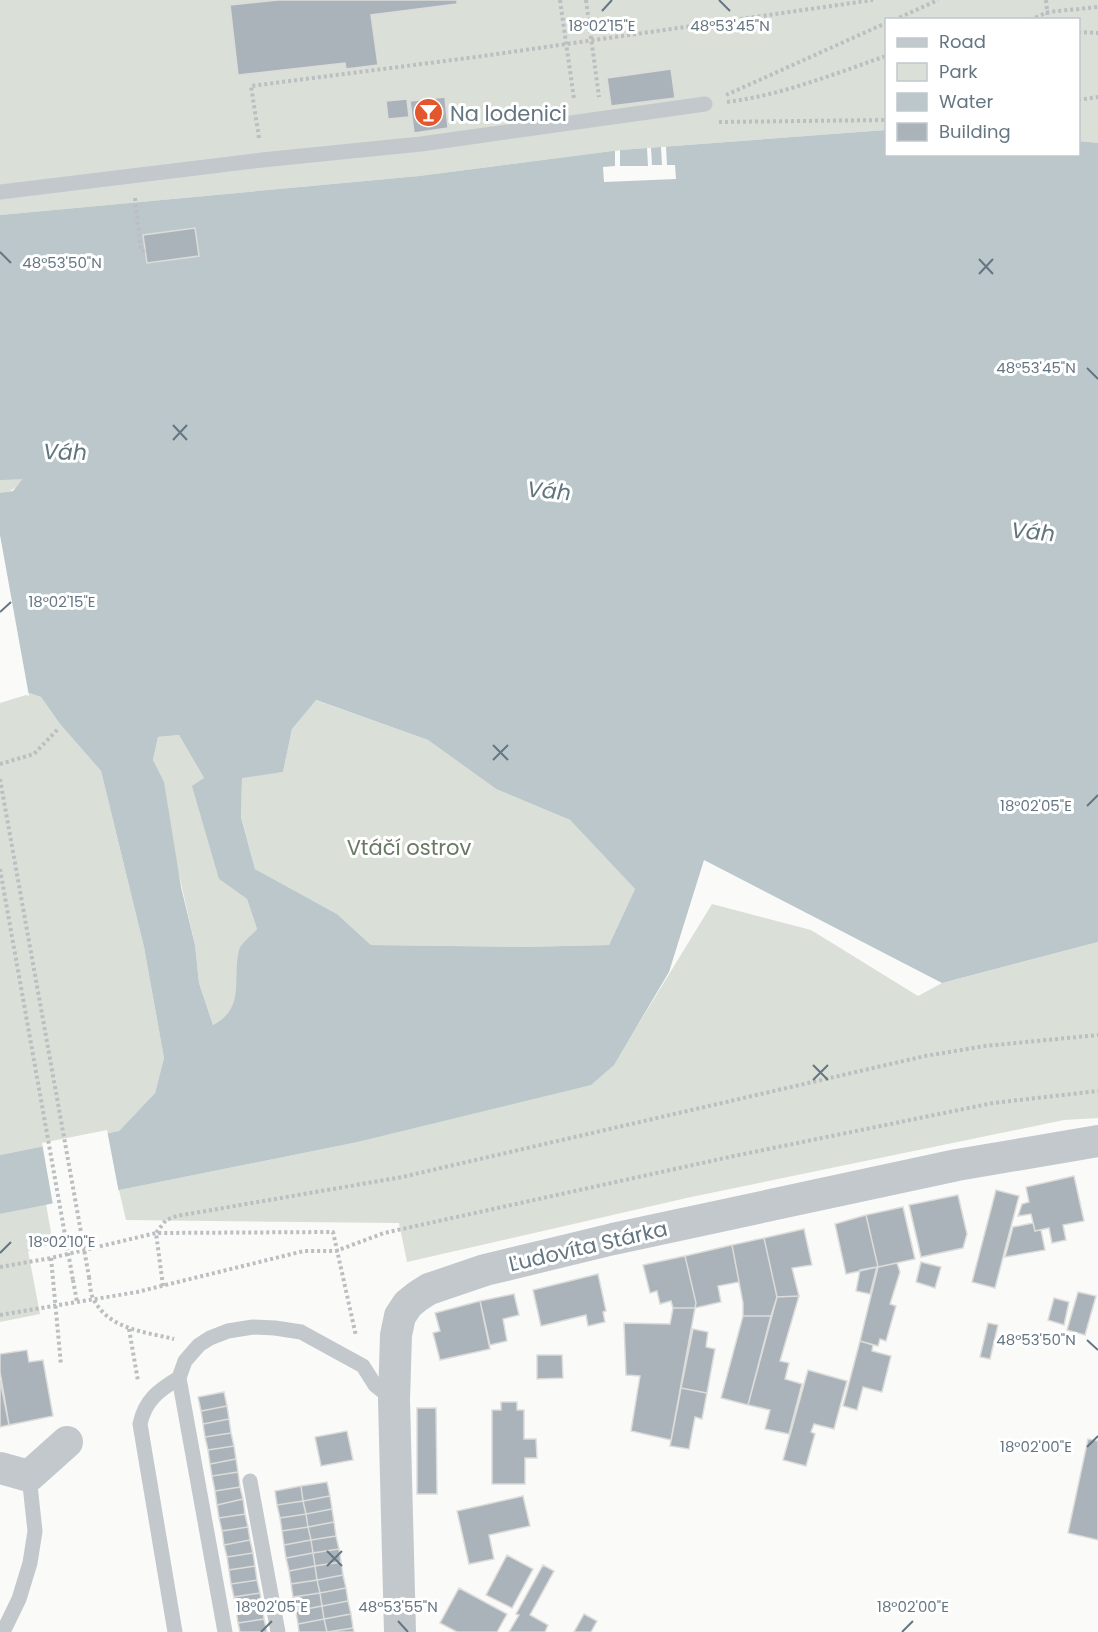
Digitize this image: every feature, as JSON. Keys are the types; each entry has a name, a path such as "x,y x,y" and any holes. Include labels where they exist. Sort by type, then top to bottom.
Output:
{"street":[{"name":"Ľudovíta Stárka","path":"400,1632 394,1400 396,1335 400,1316 408,1304 429,1289 485,1270 613,1239 957,1165 1098,1141"},
{"path":"15,1472 67,1442"}],"lane":[{"path":"0,192 262,160 421,144 705,104"},
{"path":"225,1632 179,1378 185,1361 199,1345 228,1331 253,1327 300,1332 363,1366 375,1385 394,1400"},
{"path":"175,1632 140,1424 143,1411 150,1399 179,1378"},
{"path":"3,1632 19,1599 30,1563 35,1531 15,1472"},
{"path":"250,1481 278,1632"}],"path":[{"path":"560,0 572,80"},
{"path":"586,0 597,79"},
{"path":"256,122 251,86 476,57 873,0"},
{"path":"898,18 938,0"},
{"path":"1046,0 1048,18"},
{"path":"1034,18 1048,12 1098,7"},
{"path":"705,104 885,23"},
{"path":"1080,32 1098,33"},
{"path":"705,104 756,98 787,91 885,56"},
{"path":"1080,100 1098,97"},
{"path":"688,107 715,122 885,120"},
{"path":"136,210 141,251 146,251"},
{"path":"0,764 34,754 58,729"},
{"path":"0,779 93,1299 105,1316 129,1329 199,1345"},
{"path":"0,869 77,1302"},
{"path":"163,1286 156,1233 166,1220 177,1216 402,1177 925,1056 985,1046 1098,1035"},
{"path":"0,1315 163,1286 304,1251 336,1251 384,1233 723,1158 993,1103 1098,1091"},
{"path":"0,1267 51,1258 156,1233 333,1232 363,1366"},
{"path":"51,1258 61,1365"},
{"path":"129,1329 143,1411"}],"green space":[{"path":"0,0 1098,0 1098,143 1080,141 1080,18 885,18 885,130 620,150 419,176 0,215"},
{"path":"0,436 17,436 36,462 16,487 0,493"},
{"path":"26,692 41,697 60,724 101,771 144,947 164,1058 155,1093 119,1131 0,1155 0,700"},
{"name":"Vtáčí ostrov","path":"315,700 428,740 496,789 570,820 635,889 609,945 521,947 371,945 337,914 255,869 241,816 242,777 283,772 292,729"},
{"path":"179,735 204,778 219,879 247,899 257,929 240,948 235,1005 225,1019 213,1025 199,983 195,945 153,760 158,737"},
{"path":"712,904 811,930 918,996 942,983 1098,942 1098,1118 1064,1120 691,1197 407,1262 399,1223 126,1220 119,1190 353,1143 614,1064"},
{"path":"46,1204 53,1244 28,1251 40,1314 0,1322 0,1214"}],"water":[{"path":"885,130 885,156 1080,156 1080,141 1098,143 1098,942 942,983 704,860 669,972 614,1065 591,1085 353,1143 0,1214 0,1155 119,1131 155,1093 164,1058 144,947 101,771 60,724 41,697 26,692 0,700 0,493 13,491 36,462 17,436 0,436 0,215 419,176 620,150","holes":["316,700 428,740 496,789 570,820 635,889 609,945 521,947 371,945 337,914 255,869 241,817 242,778 283,772 292,729","179,735 204,778 192,786 219,879 247,899 257,929 239,950 234,1002 223,1018 213,1025 199,983 195,945 181,887 164,782 153,760 158,737"]}],"pier":[{"path":"661,147 666,147 667,165 675,165 676,179 604,182 603,167 615,166 615,151 620,150 620,166 648,166 647,148 651,148 652,165 662,165"},
{"path":"0,535 29,696 0,703"},
{"path":"107,1130 119,1193 53,1205 42,1143"}],"building":[{"path":"278,0 457,0 457,4 371,15 378,65 346,69 345,63 238,75 230,5"},
{"path":"671,69 675,98 611,106 607,78"},
{"path":"445,97 448,128 414,133 410,101"},
{"path":"407,99 409,117 388,119 386,101"},
{"path":"195,228 199,256 147,263 143,235"},
{"path":"1074,1176 1084,1221 1063,1225 1066,1240 1052,1243 1049,1228 1035,1231 1031,1214 1018,1216 1022,1204 1029,1202 1026,1187"},
{"path":"996,1190 1019,1196 995,1288 972,1282"},
{"path":"958,1195 967,1234 963,1248 921,1257 909,1205"},
{"path":"903,1207 915,1259 878,1267 866,1215"},
{"path":"866,1215 878,1267 846,1274 835,1224"},
{"path":"1033,1223 1035,1231 1041,1230 1045,1250 1005,1257 1013,1227"},
{"path":"804,1229 812,1265 792,1268 799,1296 777,1297 764,1238"},
{"path":"764,1238 777,1297 771,1316 743,1316 743,1303 732,1245"},
{"path":"732,1245 739,1282 718,1286 721,1302 695,1308 696,1303 685,1256"},
{"path":"685,1256 696,1303 695,1308 673,1308 671,1301 660,1304 657,1291 650,1293 643,1265"},
{"path":"921,1262 941,1267 935,1288 916,1282"},
{"path":"897,1263 900,1272 890,1304 896,1306 886,1341 880,1339 878,1346 860,1341 878,1267"},
{"path":"877,1267 870,1294 856,1291 860,1270"},
{"path":"598,1274 606,1311 603,1312 605,1322 588,1326 586,1315 541,1326 533,1290"},
{"path":"1078,1292 1096,1296 1085,1335 1067,1330"},
{"path":"514,1294 519,1315 503,1319 507,1341 490,1345 480,1301"},
{"path":"799,1296 780,1361 789,1363 785,1379 802,1384 789,1434 765,1429 770,1410 748,1405 777,1297"},
{"path":"1054,1298 1069,1302 1064,1325 1048,1320"},
{"path":"480,1301 490,1349 440,1360 433,1333 440,1331 435,1313"},
{"path":"673,1308 695,1308 671,1440 631,1431 640,1376 626,1375 624,1323 670,1324"},
{"path":"743,1316 771,1316 748,1405 721,1398"},
{"path":"988,1323 998,1325 990,1359 980,1357"},
{"path":"693,1329 708,1332 706,1347 715,1349 707,1393 681,1388"},
{"path":"860,1341 873,1345 872,1351 891,1356 882,1392 863,1387 857,1410 843,1406"},
{"path":"27,1350 29,1362 43,1360 53,1416 9,1425 0,1372 0,1354"},
{"path":"537,1355 562,1355 563,1378 537,1379"},
{"path":"808,1370 847,1381 834,1429 814,1424 811,1432 815,1434 806,1466 783,1460"},
{"path":"0,1380 9,1425 0,1427"},
{"path":"681,1388 707,1393 702,1419 695,1417 689,1449 670,1446"},
{"path":"224,1392 227,1406 201,1411 198,1397"},
{"path":"501,1402 517,1402 517,1410 524,1410 524,1439 536,1439 537,1458 525,1458 525,1484 492,1484 492,1410 501,1410"},
{"path":"227,1406 229,1419 203,1424 201,1411"},
{"path":"417,1408 436,1408 437,1494 417,1494"},
{"path":"229,1419 231,1433 205,1437 203,1424"},
{"path":"347,1431 353,1460 321,1466 315,1437"},
{"path":"231,1433 234,1446 208,1450 205,1437"},
{"path":"1088,1439 1098,1441 1098,1540 1068,1533"},
{"path":"234,1446 236,1459 210,1464 208,1450"},
{"path":"236,1459 238,1472 212,1476 210,1464"},
{"path":"238,1472 240,1487 215,1491 212,1476"},
{"path":"327,1482 330,1496 303,1501 301,1486"},
{"path":"301,1486 303,1501 277,1505 275,1491"},
{"path":"240,1487 243,1499 217,1505 215,1491"},
{"path":"330,1496 332,1509 306,1514 303,1501"},
{"path":"523,1496 530,1526 489,1535 494,1559 469,1564 457,1511"},
{"path":"243,1499 245,1514 219,1518 217,1505"},
{"path":"303,1501 306,1514 280,1518 277,1505"},
{"path":"332,1509 334,1522 308,1527 306,1514"},
{"path":"245,1514 248,1527 222,1531 219,1518"},
{"path":"306,1514 308,1527 282,1531 280,1518"},
{"path":"334,1522 336,1536 311,1540 308,1527"},
{"path":"248,1527 250,1540 224,1545 222,1531"},
{"path":"308,1527 311,1540 284,1545 282,1531"},
{"path":"336,1536 339,1549 313,1553 311,1540"},
{"path":"250,1540 253,1553 227,1557 224,1545"},
{"path":"311,1540 313,1553 286,1558 284,1545"},
{"path":"339,1549 341,1562 315,1566 313,1553"},
{"path":"253,1553 255,1566 229,1570 227,1557"},
{"path":"313,1553 315,1566 289,1571 286,1558"},
{"path":"507,1555 533,1569 512,1608 486,1595"},
{"path":"341,1562 343,1575 317,1580 315,1566"},
{"path":"543,1565 554,1571 530,1615 548,1625 545,1632 509,1632 519,1615 516,1614"},
{"path":"255,1566 257,1580 231,1584 229,1570"},
{"path":"315,1566 317,1580 291,1584 289,1571"},
{"path":"343,1575 346,1588 320,1593 317,1580"},
{"path":"257,1580 260,1593 234,1597 231,1584"},
{"path":"317,1580 320,1593 293,1597 291,1584"},
{"path":"346,1588 348,1601 322,1606 320,1593"},
{"path":"459,1588 507,1614 497,1632 457,1632 440,1623"},
{"path":"260,1593 262,1605 236,1610 234,1597"},
{"path":"320,1593 322,1606 296,1611 293,1597"},
{"path":"348,1601 351,1614 324,1619 322,1606"},
{"path":"262,1605 264,1619 238,1623 236,1610"},
{"path":"322,1606 324,1619 298,1624 296,1611"},
{"path":"351,1614 353,1628 327,1632 324,1619"},
{"path":"584,1614 597,1621 591,1632 574,1632"},
{"path":"264,1619 267,1632 240,1632 238,1623"},
{"path":"324,1619 327,1632 299,1632 298,1624"},
{"path":"353,1628 354,1632 327,1632"}],"waterway":[{"name":"Váh","path":"0,453 69,450 102,453"}],"place":[{"name":"Na lodenici","path":"429,113"}]}
